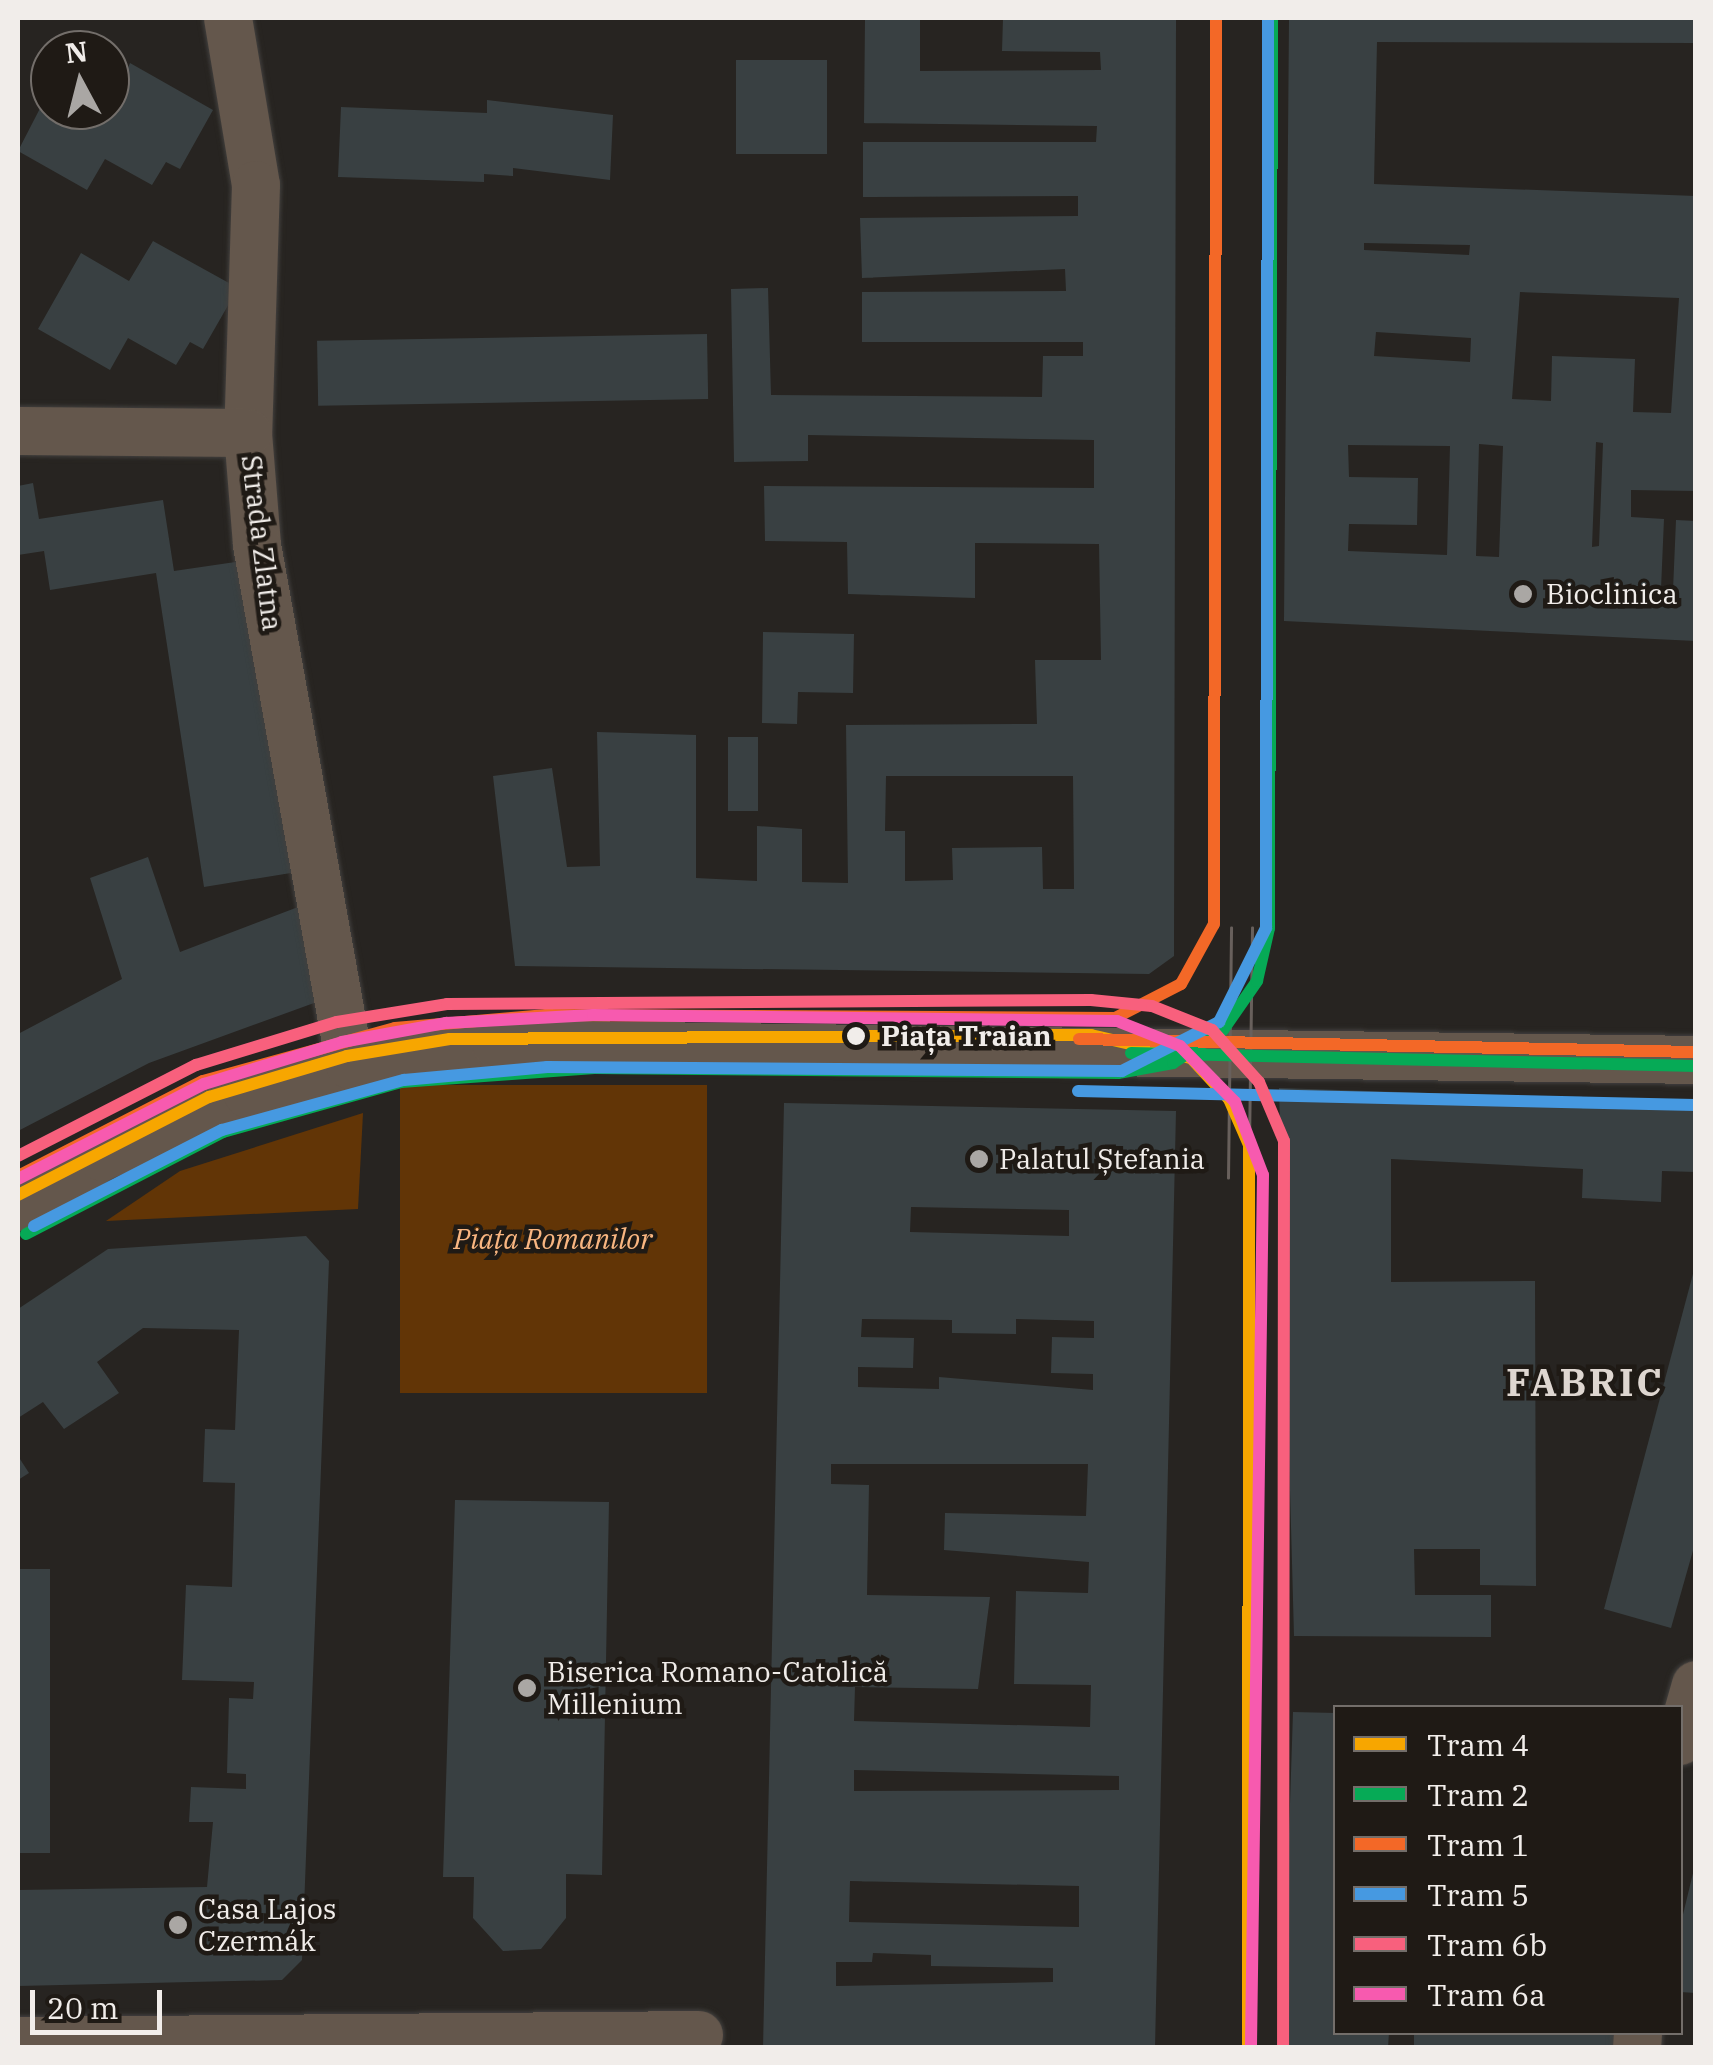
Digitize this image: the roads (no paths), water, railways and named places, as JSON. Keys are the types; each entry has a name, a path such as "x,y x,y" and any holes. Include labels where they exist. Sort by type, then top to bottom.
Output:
{"street":[{"name":"Strada Zlatna","path":"228,18 256,184 248,433 257,544 350,1065"},
{"path":"18,432 248,433"},
{"path":"18,1207 189,1117 350,1065 546,1042 1240,1048 1696,1060"},
{"path":"1683,1731 1696,1685"},
{"path":"18,2042 347,2043 699,2036"}],"tram line":[{"name":"1","path":"18,1176 203,1081 395,1028 546,1015 1115,1018 1181,984 1214,924 1216,18"},
{"name":"5","path":"34,1226 222,1130 404,1080 547,1067 1122,1071 1219,1022 1266,928 1268,18"},
{"name":"2","path":"26,1234 223,1132 401,1082 594,1068 1118,1073 1173,1063 1223,1030 1257,981 1269,928 1272,18"},
{"path":"1228,1178 1231,928"},
{"path":"1249,1145 1252,928"},
{"name":"6b","path":"18,1156 196,1065 337,1022 447,1004 1091,1000 1152,1006 1212,1030 1259,1082 1284,1141 1283,2048"},
{"name":"6a","path":"18,1179 204,1084 342,1042 446,1023 593,1015 1117,1021 1180,1046 1235,1102 1263,1175 1251,2048"},
{"name":"4","path":"18,1195 209,1097 347,1056 450,1039 1091,1035 1191,1058 1229,1099 1249,1145 1248,2048"},
{"name":"1","path":"1079,1039 1696,1052"},
{"name":"2","path":"1131,1053 1696,1066"},
{"name":"5","path":"1078,1091 1695,1105"}],"place":[{"name":"Bioclinica","path":"1523,594"},
{"name":"Piața Traian","path":"856,1036"},
{"name":"Palatul Ștefania","path":"979,1159"},
{"name":"Biserica Romano-Catolică Millenium","path":"527,1688"},
{"name":"Casa Lajos Czermák","path":"178,1925"}],"district":[{"name":"FABRIC","path":"1585,1382"}],"park label":[{"name":"Piața Romanilor","path":"553,1239"}]}
